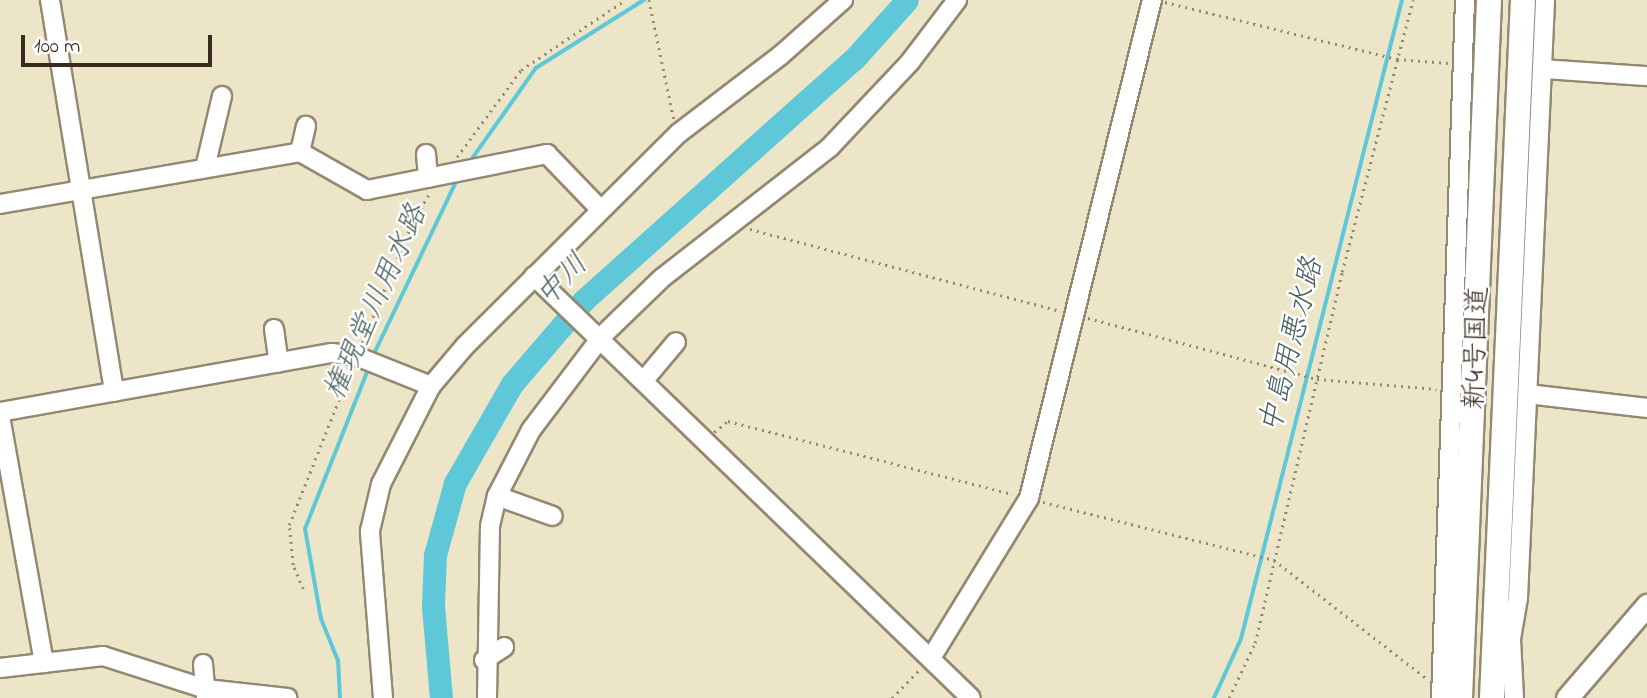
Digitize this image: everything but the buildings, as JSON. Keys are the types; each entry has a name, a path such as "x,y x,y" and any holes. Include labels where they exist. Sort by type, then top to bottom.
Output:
{"highway":[{"name":"新4号国道","path":"1447,695 1489,0"},
{"name":"新4号国道","path":"1492,698 1503,639 1523,0"}],"main road":[{"path":"1567,698 1647,606"}],"street":[{"path":"50,0 114,392"},
{"path":"383,698 370,531 381,485 431,386 538,279 600,209 678,133 781,55 843,0"},
{"path":"487,698 485,660 490,526 498,496 531,430 598,333 662,278 830,146 910,62 957,0"},
{"path":"931,658 1029,498 1153,0"},
{"path":"1447,695 1461,64 1465,0"},
{"path":"1514,698 1503,639 1518,598 1545,0"},
{"path":"1543,69 1647,76"},
{"path":"205,168 222,96"},
{"path":"300,152 306,126"},
{"path":"0,204 300,152 367,190 547,155 600,209"},
{"path":"426,154 435,177"},
{"path":"538,279 598,333 971,698"},
{"path":"274,329 279,363"},
{"path":"645,379 676,342"},
{"path":"44,663 0,414 332,353 407,367 431,386"},
{"path":"1528,394 1647,408"},
{"path":"498,496 553,516"},
{"path":"485,660 504,647"},
{"path":"0,668 103,656 206,693 288,698"},
{"path":"204,664 206,693"}],"path":[{"path":"303,589 288,543 289,525 356,356 413,221 435,177 521,70 625,0"},
{"path":"649,0 678,133"},
{"path":"1153,0 1397,59 1461,64"},
{"path":"1229,698 1255,643 1413,0"},
{"path":"706,438 728,421 1274,560 1447,695"},
{"path":"892,698 931,658"}],"waterway":[{"name":"権現堂川用水路","path":"469,163 536,68 644,0"},
{"name":"中川","path":"441,698 433,606 435,555 455,483 512,384 584,300 854,59 907,0"},
{"name":"中島用悪水路","path":"1214,698 1241,639 1402,0"},
{"name":"権現堂川用水路","path":"373,356 458,178"},
{"name":"権現堂川用水路","path":"340,698 338,661 321,619 305,529 369,367"}]}
